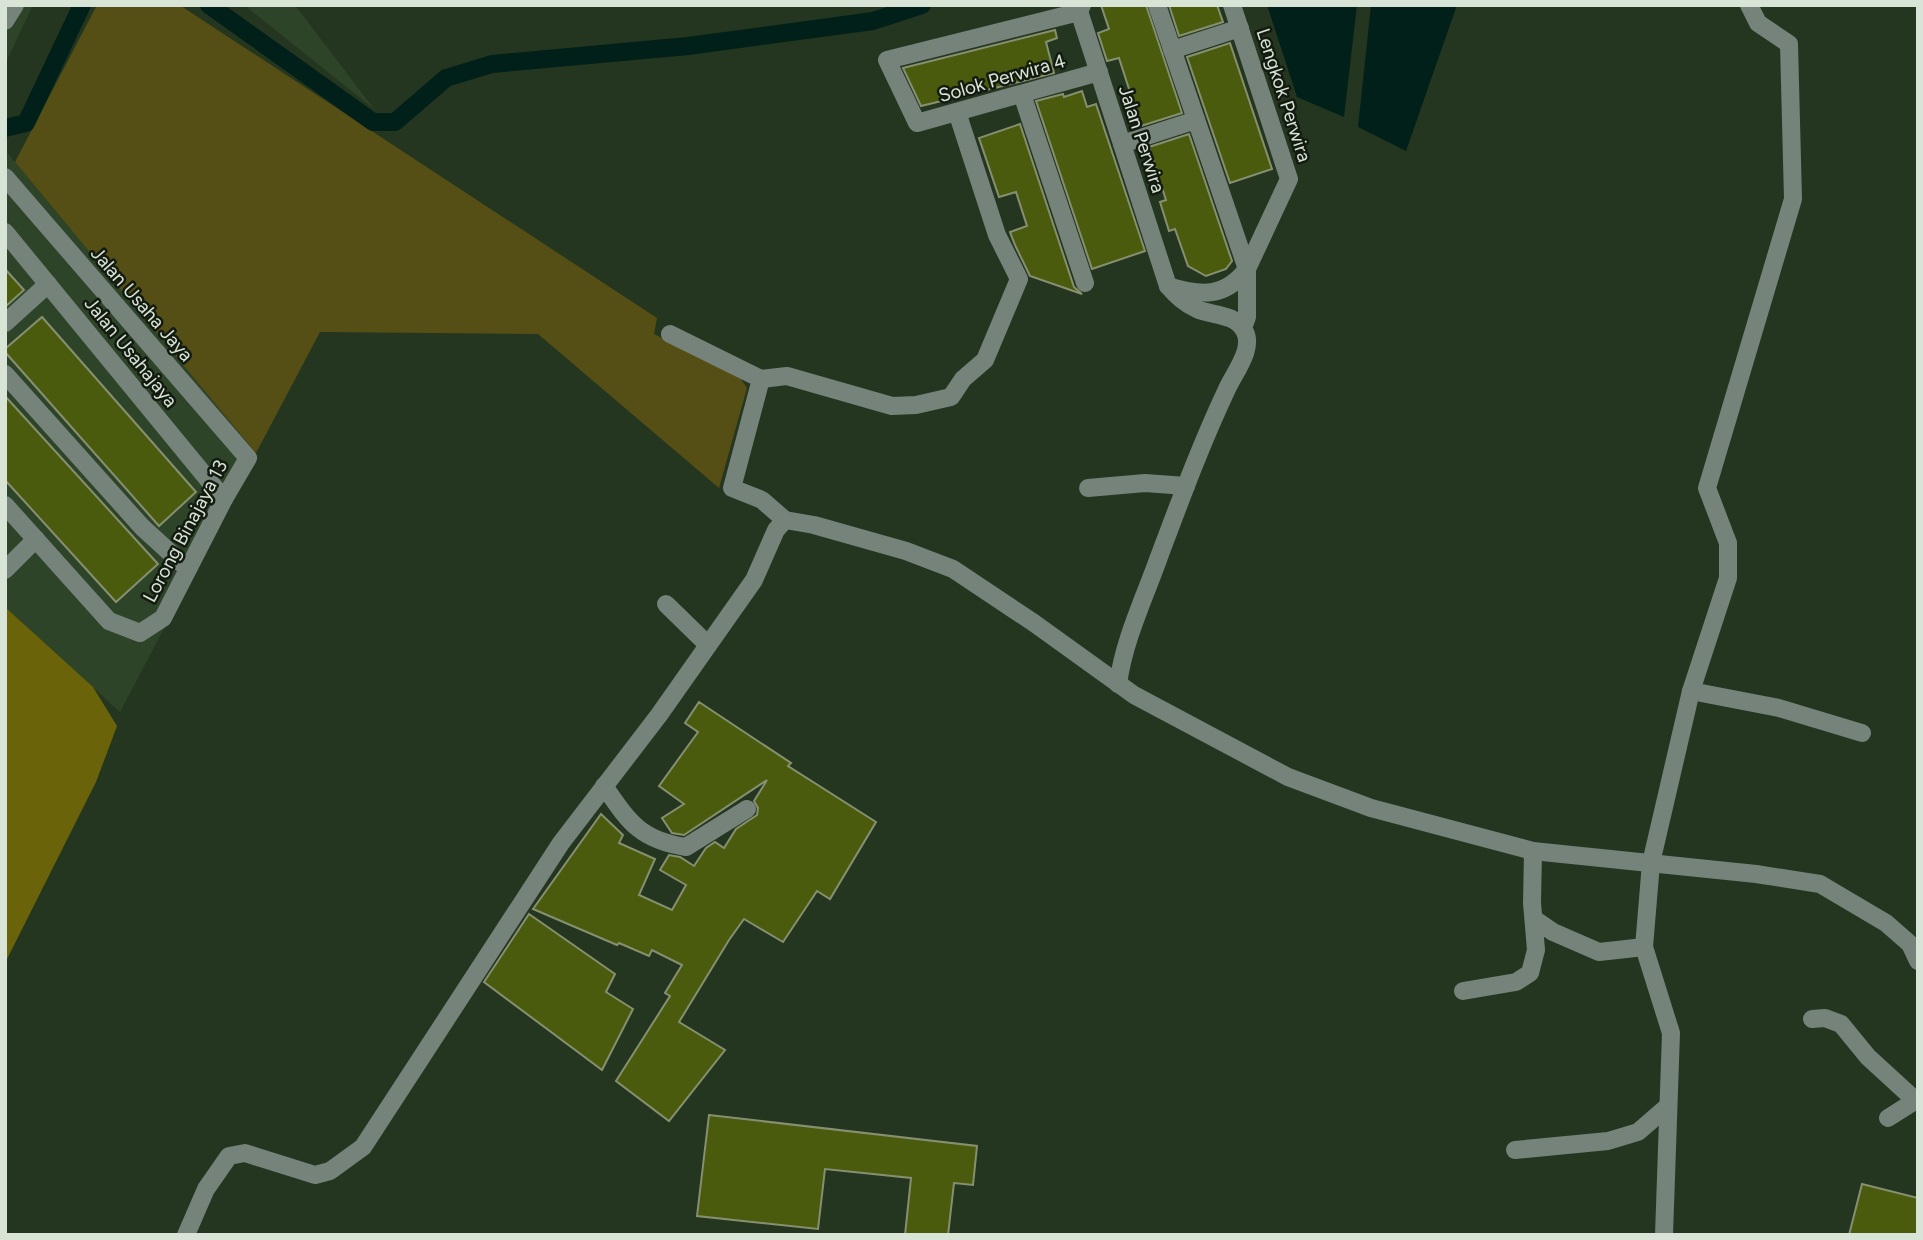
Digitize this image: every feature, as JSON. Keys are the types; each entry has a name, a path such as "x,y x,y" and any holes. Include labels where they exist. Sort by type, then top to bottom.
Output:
{"street":[{"path":"5,22 15,5"},
{"path":"1118,684 1127,645 1186,486 1226,389 1247,348 1244,328 1247,317 1247,269 1157,5"},
{"name":"Lengkok Perwira","path":"1168,286 1189,292 1208,293 1227,289 1238,281 1247,269 1289,179 1232,5"},
{"path":"1664,1235 1671,1033 1644,947 1651,863 1691,691 1728,579 1728,543 1707,488 1793,199 1789,44 1758,23 1749,5"},
{"name":"Jalan Perwira","path":"1079,7 1168,286"},
{"name":"Solok Perwira 4","path":"1079,7 887,60 917,123 1099,72"},
{"path":"1172,50 1240,28"},
{"path":"1022,94 1085,283"},
{"path":"670,334 761,379 788,376 892,406 916,405 951,397 963,379 985,360 1020,279 997,235 957,112"},
{"path":"1122,144 1196,120"},
{"name":"Jalan Usaha Jaya","path":"5,177 248,458"},
{"name":"Jalan Usahajaya","path":"5,232 224,499"},
{"path":"5,323 48,284"},
{"path":"1168,286 1182,301 1199,310 1226,317 1244,328"},
{"path":"5,374 142,527 188,569"},
{"path":"761,379 732,488 762,500 785,520 814,525 906,551 953,569 1155,707 1288,777 1371,808 1533,851 1756,874 1819,884 1886,923 1910,944 1918,961"},
{"name":"Lorong Binajaya 13","path":"5,505 109,621 140,633 163,618 248,458"},
{"path":"1088,488 1145,483 1186,486"},
{"path":"187,1235 206,1189 229,1156 245,1153 315,1175 330,1171 363,1147 561,843 754,580 776,530 785,520"},
{"path":"5,570 36,539"},
{"path":"666,604 708,645"},
{"path":"1691,691 1779,708 1862,733"},
{"path":"604,786 632,825 663,844 686,847 747,808"},
{"path":"1462,991 1516,982 1530,973 1536,950 1533,851"},
{"path":"1534,919 1553,932 1599,952 1644,947"},
{"path":"1812,1019 1825,1018 1841,1024 1868,1057 1917,1099 1888,1118"},
{"path":"1515,1150 1608,1141 1638,1132 1668,1106"}],"shaded area":[{"path":"5,5 33,5 5,64"},
{"path":"97,5 181,6 657,318 654,334 740,378 747,388 719,488 538,334 320,332 256,453 15,162"},
{"path":"244,5 295,5 374,109"},
{"path":"5,150 256,453 120,712 5,607"},
{"path":"5,607 93,687 117,726 96,782 5,963"}],"water":[{"path":"1267,5 1357,5 1344,117 1297,97"},
{"path":"1371,5 1457,5 1406,151 1358,127"}],"building":[{"path":"1101,5 1146,5 1182,113 1141,126 1119,58 1107,61 1098,33 1109,29"},
{"path":"1169,5 1217,5 1223,22 1179,36"},
{"path":"1055,30 1057,38 1046,42 1054,73 1027,80 921,106 903,68"},
{"path":"1230,43 1272,169 1230,183 1187,57"},
{"path":"1082,91 1087,107 1096,104 1145,251 1092,269 1036,101"},
{"path":"1020,124 1074,287 1082,294 1030,276 1010,232 1027,226 1016,192 999,197 979,138"},
{"path":"1189,134 1232,261 1226,269 1206,276 1188,266 1175,229 1169,231 1160,202 1166,200 1149,147"},
{"path":"5,269 24,290 5,307"},
{"path":"42,317 196,492 159,526 5,352 5,349"},
{"path":"5,396 158,564 116,602 5,480"},
{"path":"699,702 791,763 788,766 876,822 830,899 817,891 783,942 744,919 729,940 679,1022 725,1050 669,1121 616,1081 670,996 665,993 682,965 652,950 649,956 619,943 617,945 533,909 601,814 623,835 619,843 655,859 639,895 672,910 686,885 660,870 669,855 680,857 694,866 706,848 715,842 724,848 736,829 757,815 758,808 754,801 767,780 684,835 672,833 662,818 684,804 659,786 698,732 685,723"},
{"path":"529,914 615,974 606,992 633,1009 602,1070 484,982"},
{"path":"709,1115 977,1146 973,1185 954,1183 948,1235 905,1235 911,1178 825,1169 818,1229 697,1216"},
{"path":"1862,1184 1918,1198 1918,1235 1849,1235"}],"waterway":[{"path":"5,128 26,123 82,5"},
{"path":"209,5 373,122 395,122 446,78 492,64 688,46 873,21 922,5"}]}
